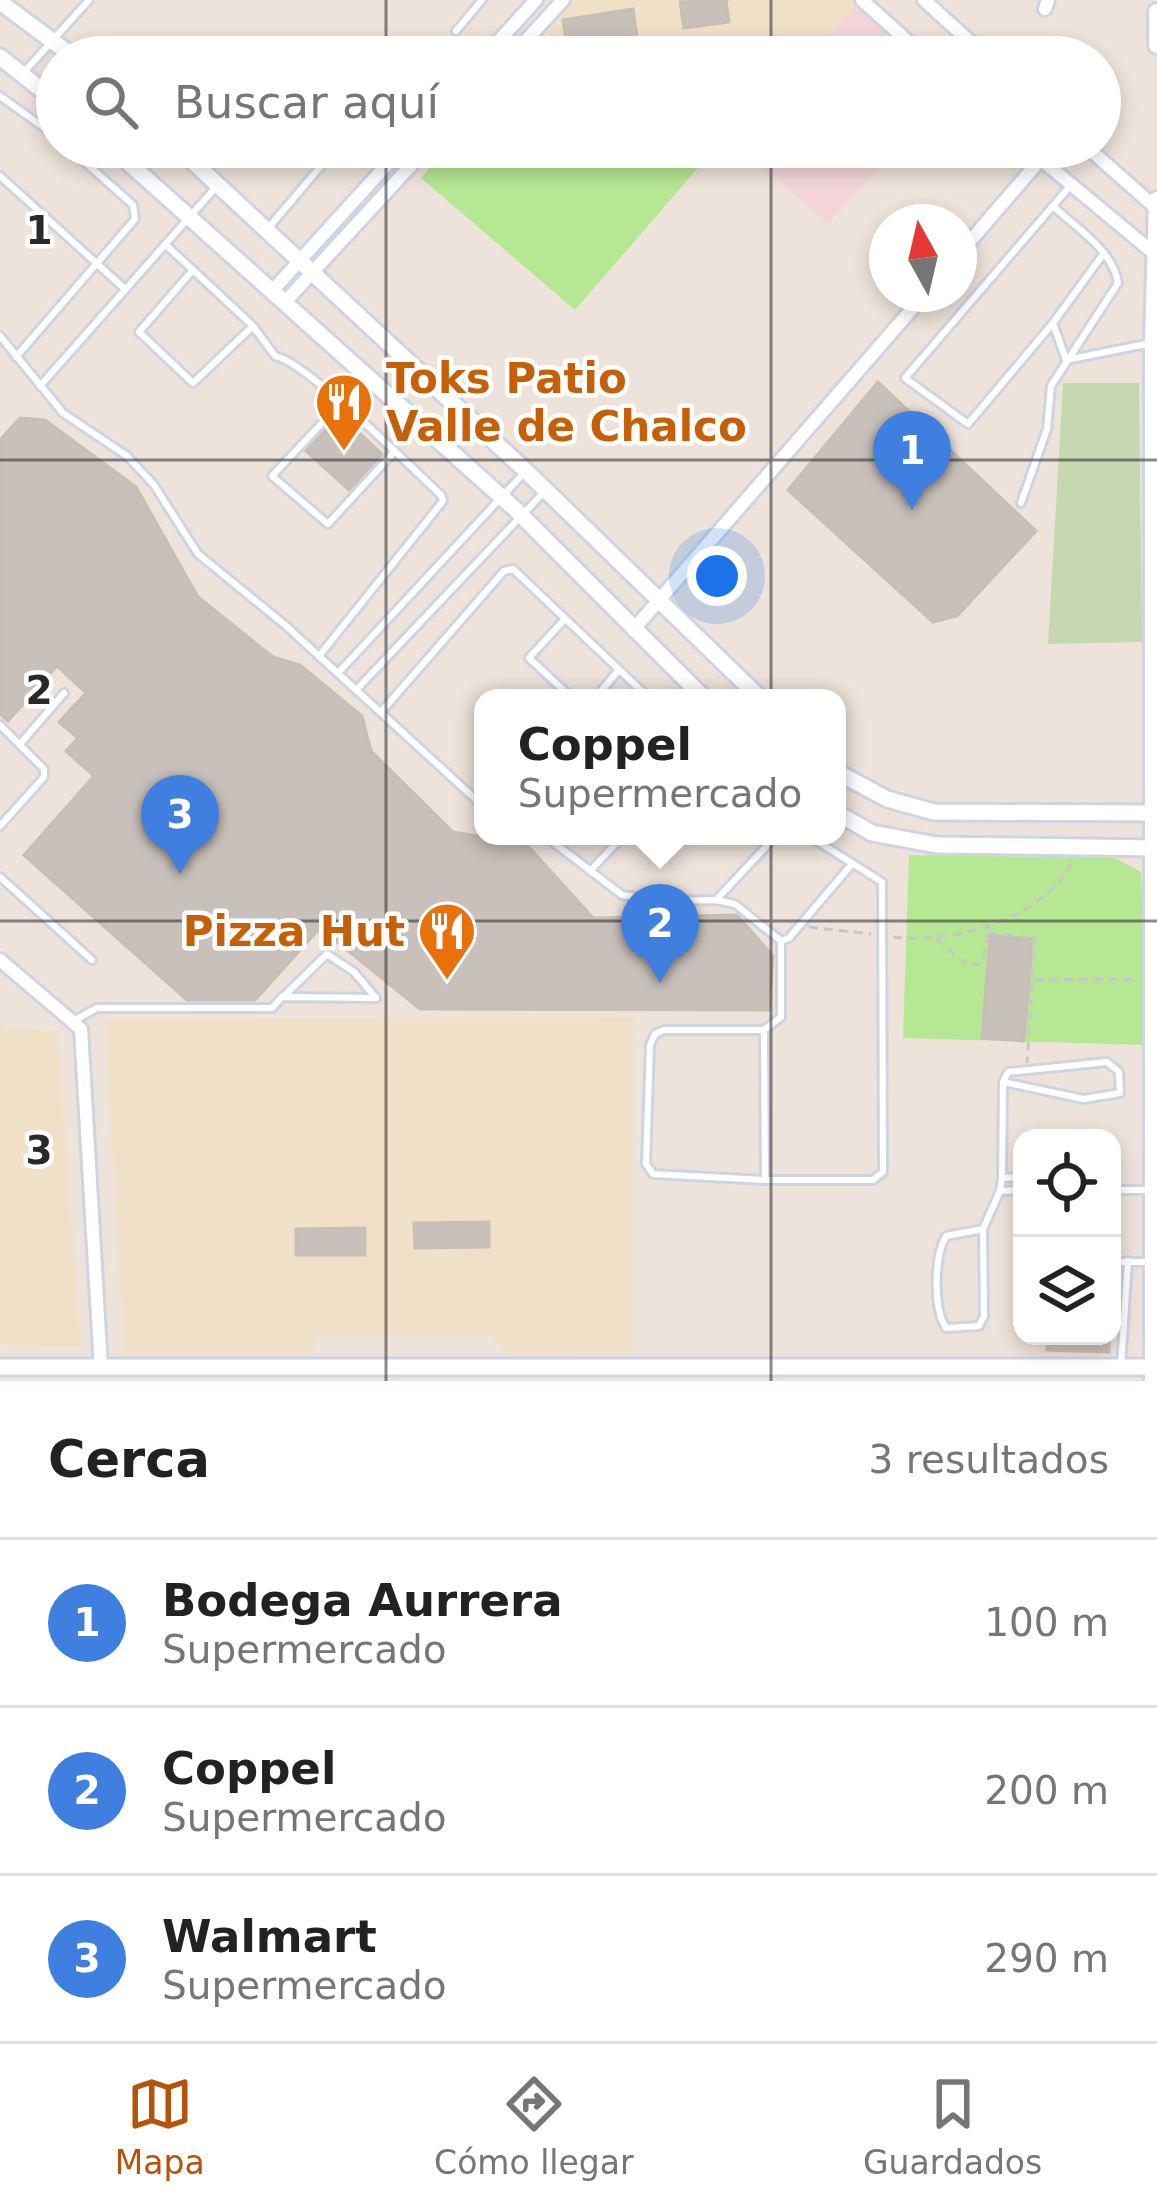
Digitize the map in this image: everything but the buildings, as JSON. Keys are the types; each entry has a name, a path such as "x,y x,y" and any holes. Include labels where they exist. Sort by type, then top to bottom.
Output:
{"main road":[{"path":"1157,12 1157,46"},
{"path":"1154,1372 1153,342 1157,200"}],"street":[{"path":"504,36 536,0"},
{"path":"530,36 563,0"},
{"path":"924,0 964,36"},
{"path":"866,1 904,36"},
{"path":"0,2 49,36"},
{"path":"0,57 36,85"},
{"path":"135,168 520,513 695,689"},
{"path":"200,168 526,471 751,689"},
{"path":"306,266 386,168"},
{"path":"278,296 406,168"},
{"path":"977,233 1033,168"},
{"path":"1050,168 1157,255"},
{"path":"1111,168 1157,210"},
{"path":"633,630 910,312"},
{"path":"846,777 887,799 934,812 1156,813"},
{"path":"846,818 872,833 936,845 1156,848"},
{"path":"0,960 81,1029 101,1368"},
{"path":"0,1367 101,1368 138,1374 981,1374 1121,1367 1154,1372"}],"lane":[{"path":"54,36 89,0"},
{"path":"456,31 482,0"},
{"path":"22,74 36,57"},
{"path":"0,96 36,122"},
{"path":"16,357 135,219 133,205 92,168"},
{"path":"267,229 319,168"},
{"path":"0,176 125,289"},
{"path":"40,386 218,184"},
{"path":"1071,185 905,378 968,424 1104,253"},
{"path":"1022,502 1047,429 1051,386 1118,283 1116,268 1104,253 1053,206"},
{"path":"166,244 253,326 275,356 298,367 443,501 319,656"},
{"path":"192,271 139,332 164,360 193,382 253,326"},
{"path":"1052,323 1066,360"},
{"path":"0,336 63,413 128,458 154,485 198,554 382,711 474,798"},
{"path":"1066,360 1153,342"},
{"path":"340,404 272,476 297,501 328,524 394,452"},
{"path":"338,673 526,471"},
{"path":"356,689 545,490"},
{"path":"382,711 504,572 513,569 640,689"},
{"path":"562,689 529,658 564,620"},
{"path":"603,689 620,670"},
{"path":"21,742 64,693"},
{"path":"0,725 44,769 44,777 0,826"},
{"path":"557,845 622,895 735,904 781,940"},
{"path":"590,871 615,845"},
{"path":"716,900 768,845"},
{"path":"781,940 782,1017 764,1030 664,1030 655,1034 650,1045 646,1164 653,1174 873,1180 883,1172 882,882 822,845"},
{"path":"781,940 851,865"},
{"path":"0,877 92,961"},
{"path":"71,1022 97,1008 272,1008 282,998 327,953 354,972 376,998 282,998"},
{"path":"764,1030 764,1180"},
{"path":"982,1229 946,1236 940,1246 939,1316 946,1328 979,1326 984,1316 982,1229 1000,1191 1003,1082 1008,1072 1107,1062 1120,1072 1120,1093 1084,1099 1003,1082"},
{"path":"1002,1178 1013,1177"},
{"path":"1121,1188 1156,1190"},
{"path":"1000,1191 1013,1190"},
{"path":"1121,1262 1155,1262"},
{"path":"1121,1367 1128,1262"}],"path":[{"path":"798,926 934,938 988,925 1022,910 1055,886 1080,849"},
{"path":"934,938 963,962 977,965 983,960 988,925"},
{"path":"989,933 1035,938 1026,1070"},
{"path":"1033,980 1155,979"}],"shaded area":[{"path":"576,0 851,0 857,5 828,36 545,36"},
{"path":"857,5 890,36 828,36"},
{"path":"765,168 878,168 828,224"},
{"path":"633,1017 632,1352 509,1353 490,1336 315,1336 312,1353 124,1353 105,1020"},
{"path":"0,1023 57,1031 81,1347 0,1346"}],"green space":[{"path":"430,168 698,168 575,310 421,178"},
{"path":"1063,383 1139,383 1142,642 1048,644"},
{"path":"909,855 1115,858 1141,872 1147,1045 903,1038"}],"place":[{"name":"Toks Patio Valle de Chalco","path":"344,453"},
{"name":"Bodega Aurrera","path":"912,510"},
{"name":"Walmart","path":"180,874"},
{"name":"Pizza Hut","path":"447,982"},
{"name":"Coppel","path":"660,983"}]}
